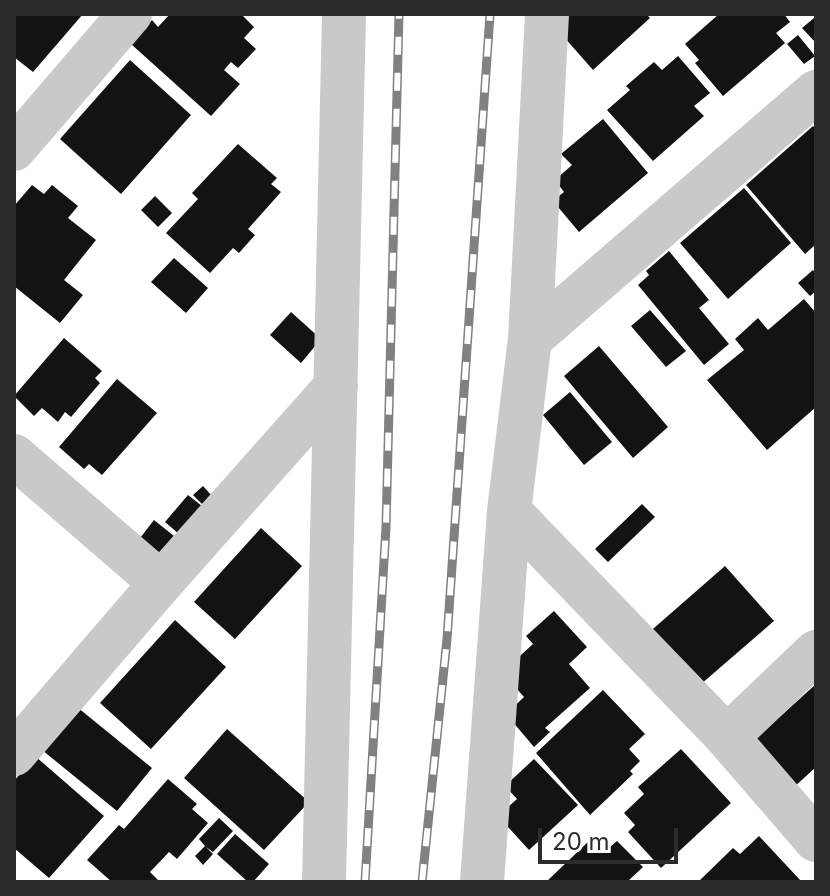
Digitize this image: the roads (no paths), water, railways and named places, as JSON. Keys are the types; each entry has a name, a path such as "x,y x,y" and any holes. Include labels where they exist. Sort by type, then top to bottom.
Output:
{"street":[{"path":"14,149 28,104 130,14"},
{"path":"324,882 344,14"},
{"path":"482,882 509,511 530,339 547,14"},
{"path":"530,339 816,92"},
{"path":"14,754 336,386"},
{"path":"14,456 161,583"},
{"path":"509,511 727,737 816,840"},
{"path":"727,737 816,652"}],"railway":[{"path":"365,882 386,527 399,14"},
{"path":"422,882 447,639 490,14"}]}
